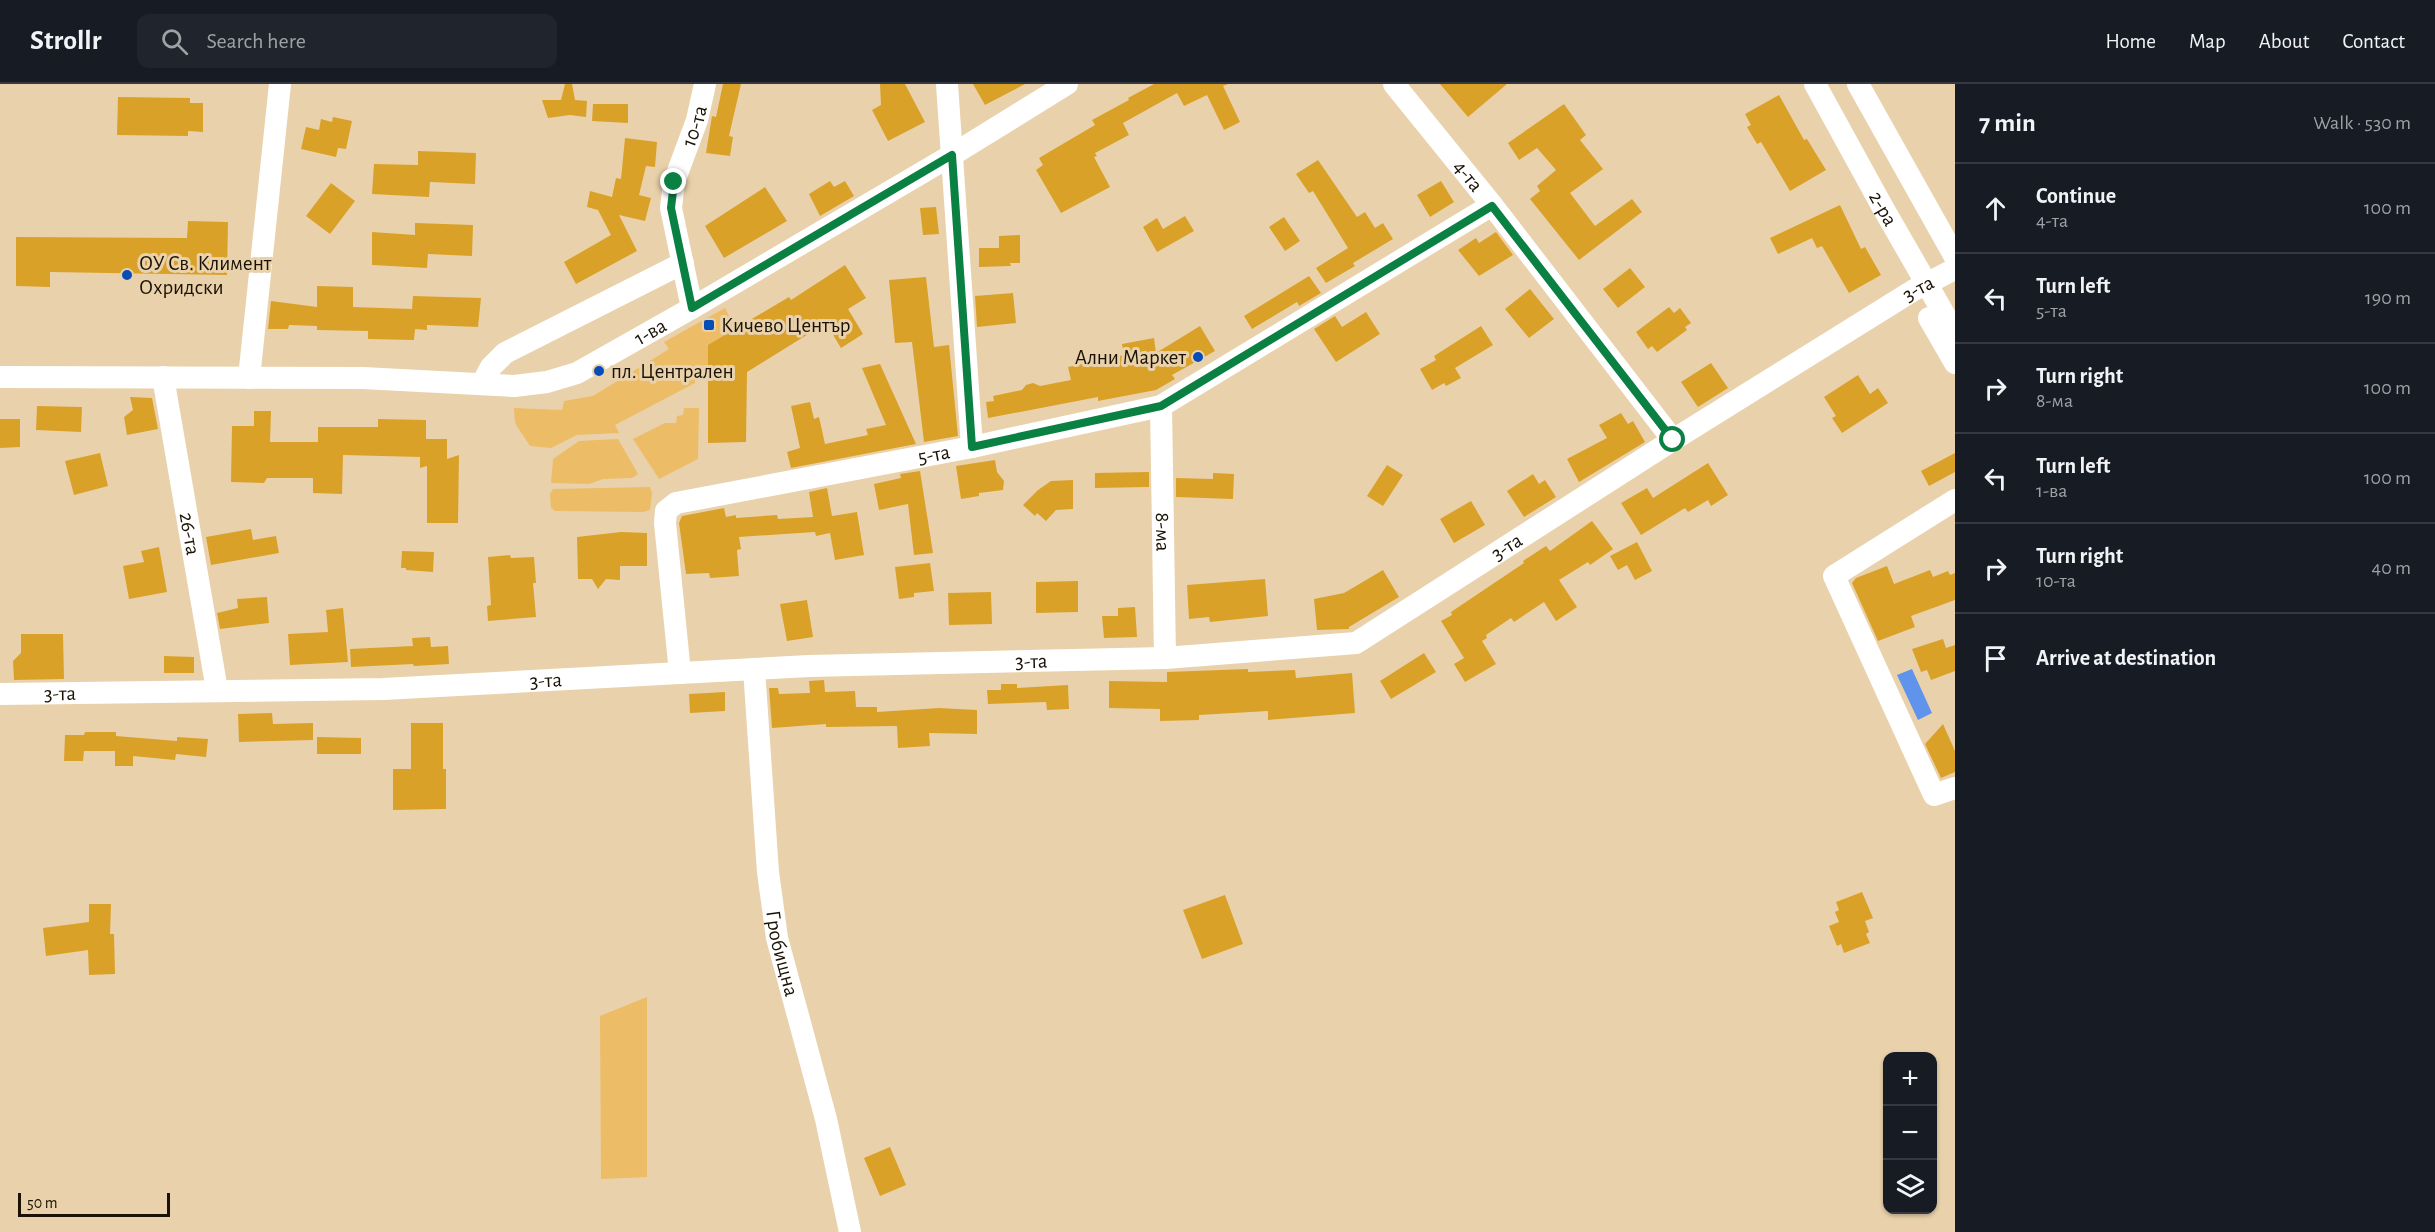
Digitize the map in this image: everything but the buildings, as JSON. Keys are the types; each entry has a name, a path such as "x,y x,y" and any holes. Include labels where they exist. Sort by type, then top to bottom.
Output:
{"street":[{"path":"249,378 280,84"},
{"name":"10-та","path":"692,308 671,208 674,182 697,120 705,84"},
{"path":"947,84 972,447"},
{"name":"1-ва","path":"0,376 363,378 514,386 547,382 576,373 692,308 952,155 1067,84"},
{"name":"4-та","path":"1394,84 1492,206 1673,440"},
{"name":"2-ра","path":"1815,84 1882,206 1921,287 1955,333"},
{"path":"1858,84 1955,257"},
{"name":"5-та","path":"680,673 665,523 666,511 676,503 972,447 1161,406 1492,206"},
{"path":"482,384 491,367 505,353 683,263"},
{"name":"3-та","path":"0,694 383,689 754,669 1165,658 1356,643 1673,440 1921,287 1955,269"},
{"path":"1921,287 1955,363"},
{"name":"26-та","path":"163,377 217,690"},
{"name":"8-ма","path":"1161,406 1165,658"},
{"path":"1955,500 1834,576 1934,795 1955,788"},
{"name":"Гробищна","path":"754,669 768,872 777,938 826,1119 850,1232"}],"shaded area":[{"path":"725,308 737,330 709,366 695,365 695,383 615,425 619,433 577,435 551,448 530,446 515,423 514,408 562,410 564,401 593,396 669,349 664,342"},
{"path":"684,408 699,408 698,459 659,479 633,439 665,423 676,423 677,416 683,415"},
{"path":"618,439 638,474 632,478 603,479 589,484 551,483 553,459 579,441"},
{"path":"650,487 652,493 650,510 643,512 555,511 551,508 550,494 553,489"},
{"path":"647,997 647,1177 601,1179 600,1016"}],"water":[{"path":"1912,669 1932,713 1918,720 1897,675"}],"place":[{"name":"ОУ Св. Климент Охридски","path":"127,275"},
{"name":"Кичево Център","path":"709,325"},
{"name":"Ални Маркет","path":"1198,357"},
{"name":"пл. Централен","path":"599,371"}],"route":[{"path":"674,182 671,208 692,308 952,155 972,447 1161,406 1492,206 1673,440"}]}
